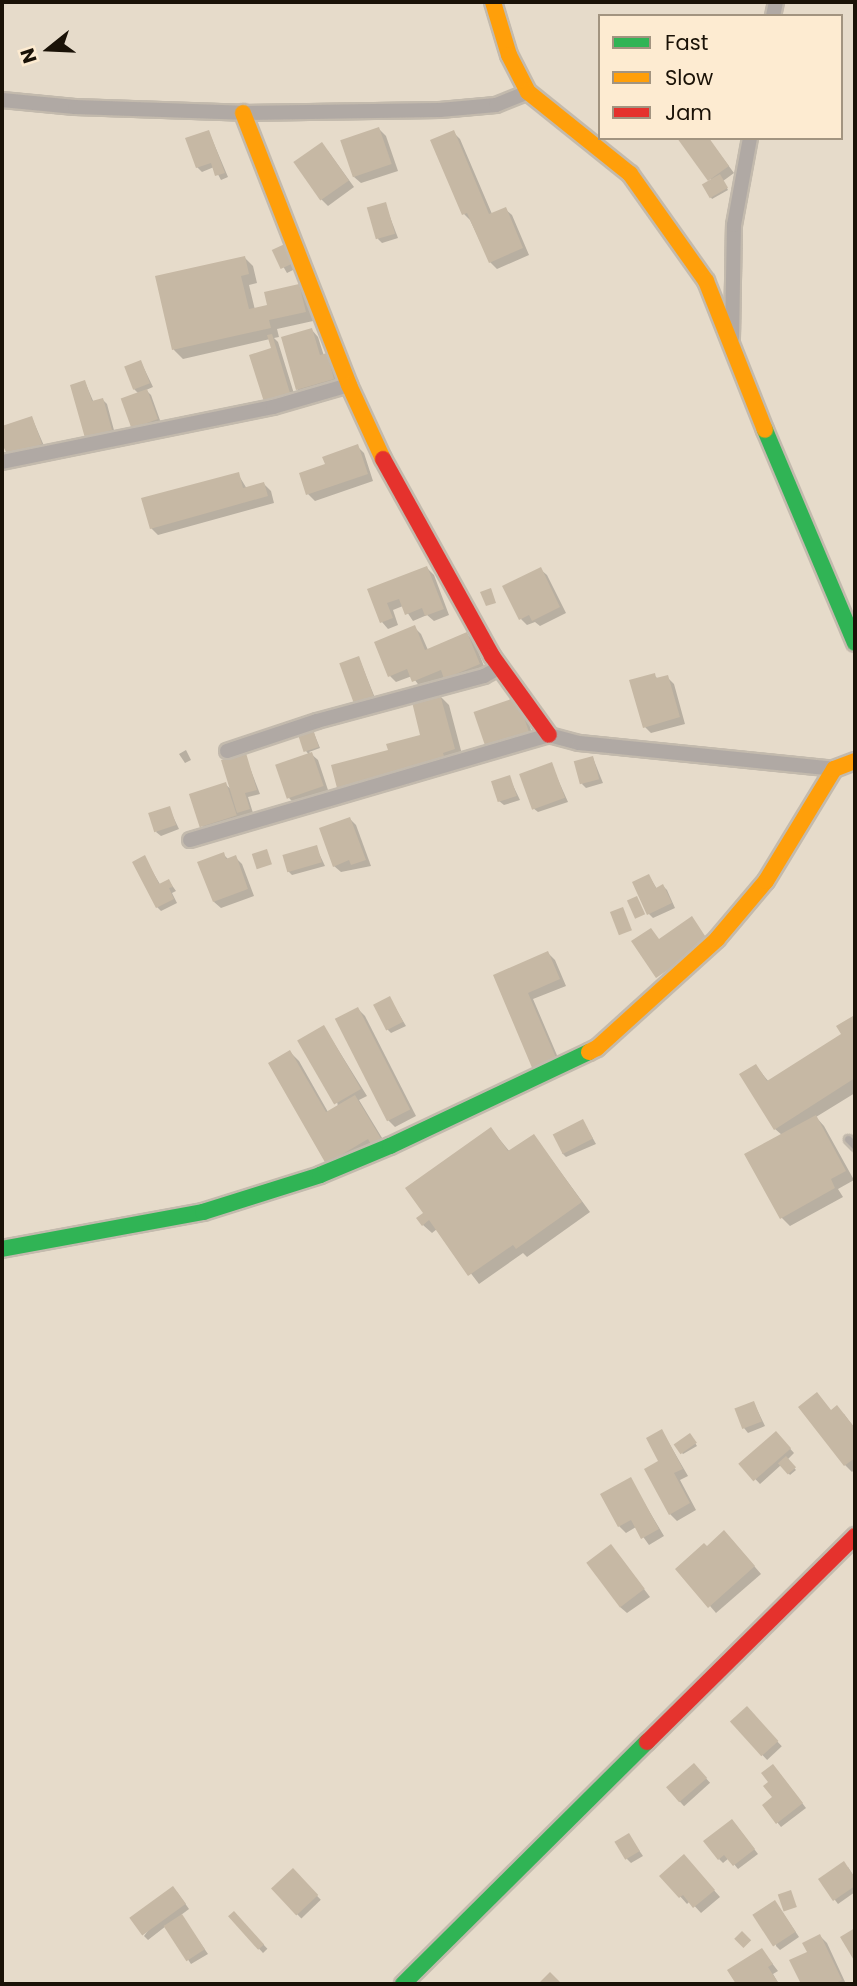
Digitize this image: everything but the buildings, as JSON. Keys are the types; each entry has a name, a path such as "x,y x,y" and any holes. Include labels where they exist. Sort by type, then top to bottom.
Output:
{"street":[{"path":"493,2 509,55 528,92 630,174 706,281 799,517 855,643"},
{"path":"2,100 75,107 243,113 440,110 495,105 528,92"},
{"path":"243,113 349,385 391,477 500,667 549,735"},
{"path":"732,346 734,225 750,140"},
{"path":"2,462 273,407 349,385"},
{"path":"228,751 317,721 484,676 500,667"},
{"path":"190,840 549,735 579,743 834,769 855,761"},
{"path":"2,1249 204,1212 320,1175 390,1146 597,1048 718,939 766,881 834,769"},
{"path":"403,1984 855,1536"}],"lane":[{"path":"848,1139 855,1146"}],"traffic: fast":[{"path":"765,430 855,643"},
{"path":"2,1249 203,1212 320,1175 390,1146 589,1052"},
{"path":"403,1984 647,1742"}],"traffic: slow":[{"path":"493,2 509,55 528,92 630,174 706,281 765,430"},
{"path":"243,113 349,385 383,459"},
{"path":"589,1052 597,1048 717,939 766,881 834,769 855,761"}],"traffic: jam":[{"path":"383,459 492,656 549,735"},
{"path":"647,1742 855,1536"}]}
